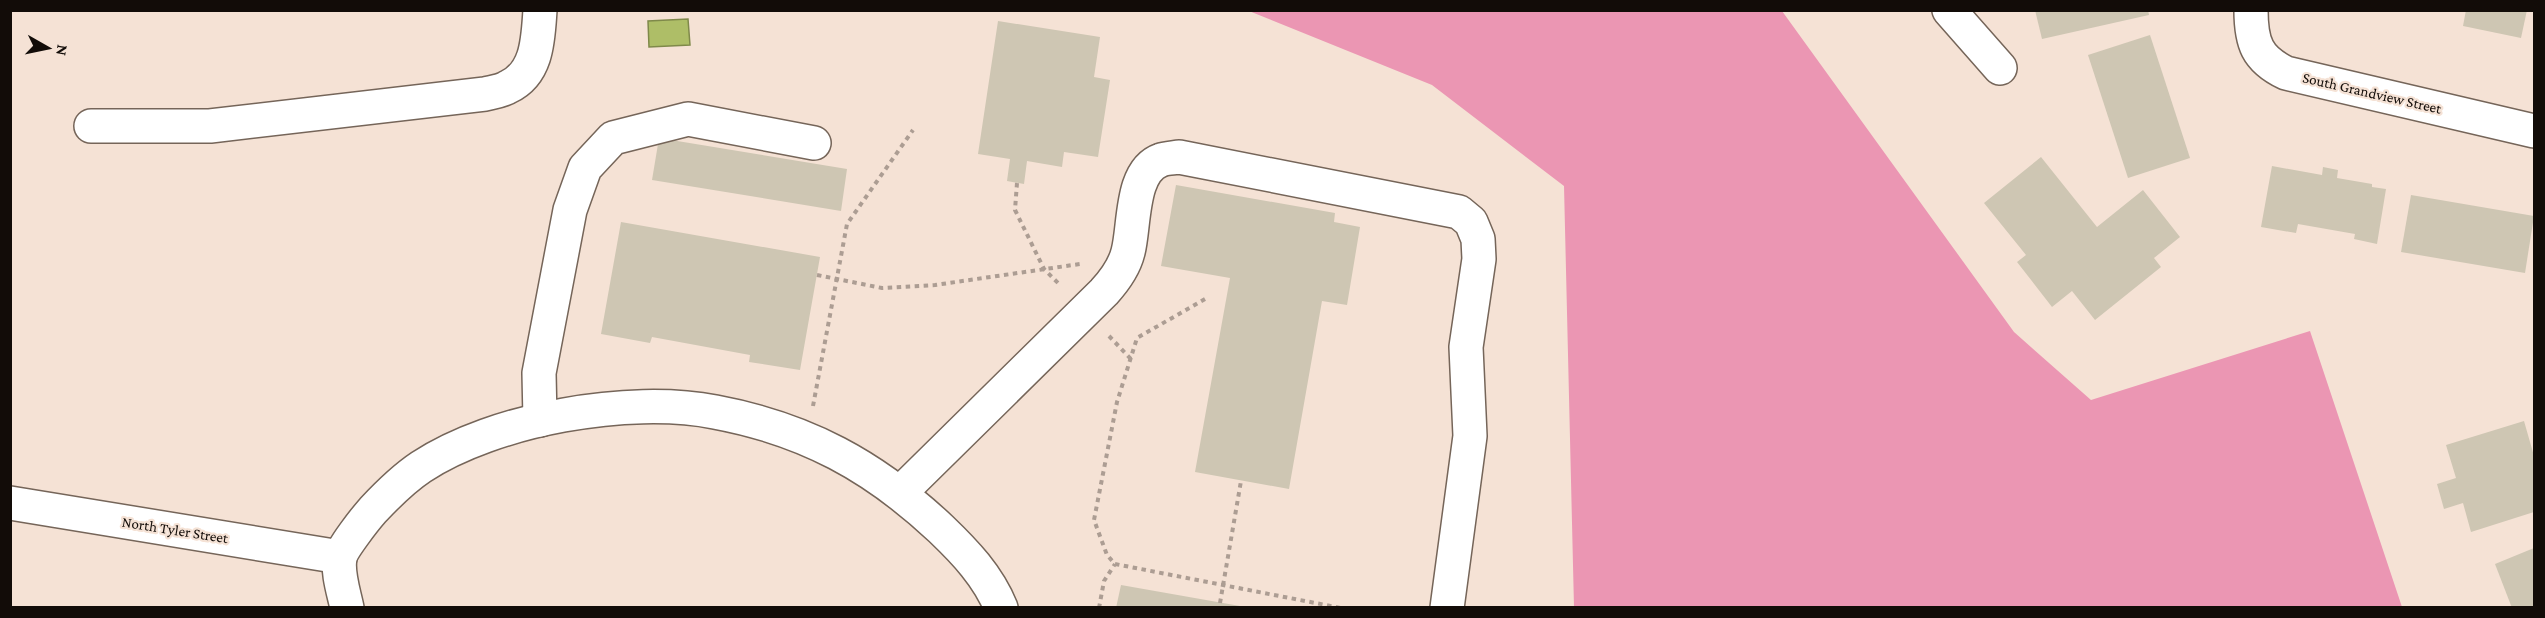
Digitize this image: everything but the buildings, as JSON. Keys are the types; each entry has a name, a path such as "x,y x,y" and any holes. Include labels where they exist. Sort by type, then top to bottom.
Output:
{"street":[{"path":"91,126 210,126 485,94 510,87 526,73 536,53 540,10"},
{"path":"1949,10 2000,68"},
{"name":"South Grandview Street","path":"2251,10 2252,30 2258,51 2269,65 2286,73 2535,131"},
{"path":"540,420 539,373 570,210 585,168 613,138 688,119 814,143"},
{"path":"900,493 1119,275 1127,254 1140,180 1147,169 1160,160 1179,157 1459,212 1471,222 1478,239 1479,259 1466,347 1470,436 1447,608"},
{"path":"347,608 340,557 364,520 390,491 421,467 483,437 540,420 599,410 656,407 713,411 774,426 863,466 900,493 964,551 987,580 1001,608"},
{"name":"North Tyler Street","path":"10,503 340,557"}],"path":[{"path":"812,409 847,224 913,130"},
{"path":"1017,183 1015,210 1044,269 1085,311"},
{"path":"817,275 882,288 935,285 1082,264 1121,268"},
{"path":"1206,299 1137,338 1117,402 1094,520 1107,555 1115,564 1341,608"},
{"path":"1220,603 1242,481"},
{"path":"1099,608 1104,581 1115,564"}],"shaded area":[{"path":"1249,11 1782,11 2014,332 2091,400 2310,331 2402,607 1574,607 1564,186 1432,85"},
{"path":"688,19 690,45 649,47 648,21"}]}
